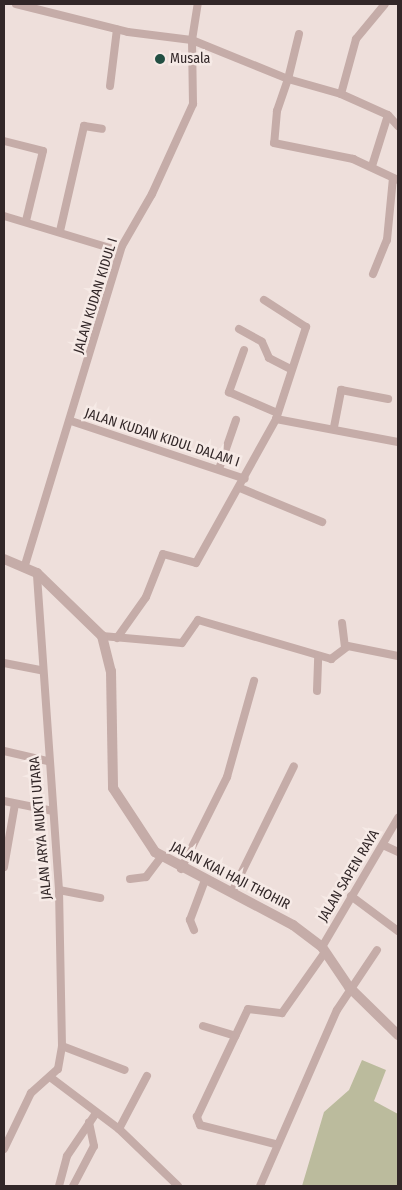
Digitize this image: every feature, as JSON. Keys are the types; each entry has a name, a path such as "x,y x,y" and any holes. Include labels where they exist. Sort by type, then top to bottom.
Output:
{"street":[{"path":"16,4 117,29 192,40 288,79 341,94 388,115 398,126"},
{"name":"JALAN KUDAN KIDUL I","path":"25,565 71,421 120,251 188,120 194,94 192,40 198,4"},
{"path":"341,94 356,39 385,4"},
{"path":"110,86 117,29"},
{"path":"299,34 288,79 277,111 274,143 372,166 396,179 387,240 373,274"},
{"path":"372,166 388,115"},
{"path":"60,231 84,126 102,128"},
{"path":"4,141 43,151 26,221"},
{"path":"4,216 60,231 120,251"},
{"path":"117,638 146,597 163,554 196,563 245,479 276,415 306,324 264,300"},
{"path":"239,329 262,342 269,358 291,369"},
{"path":"244,350 228,392 276,415 398,442"},
{"path":"334,427 341,390 388,399"},
{"path":"219,469 236,420"},
{"name":"JALAN KUDAN KIDUL DALAM I","path":"71,421 245,479"},
{"path":"240,488 322,522"},
{"path":"4,559 25,565 37,573 102,636 182,643 198,620 318,656 335,659 345,646 342,623"},
{"name":"JALAN ARYA MUKTI UTARA","path":"37,573 47,761 60,890 62,1046 60,1065 50,1077"},
{"name":"JALAN KIAI HAJI THOHIR","path":"102,636 110,671 113,788 162,858 181,869 232,892 293,925 324,949 349,987 398,1034"},
{"path":"345,646 398,656"},
{"path":"317,691 318,656"},
{"path":"4,663 41,670"},
{"path":"181,869 227,777 254,680"},
{"path":"4,751 47,761"},
{"path":"232,892 294,766"},
{"path":"4,801 53,811"},
{"path":"4,867 15,804"},
{"name":"JALAN SAPEN RAYA","path":"235,1036 248,1009 282,1013 324,949 351,896 398,818"},
{"path":"383,845 398,852"},
{"path":"130,879 146,877 162,858"},
{"path":"194,930 190,920 205,880"},
{"path":"60,890 100,898"},
{"path":"351,896 398,931"},
{"path":"260,1186 275,1144 349,987 377,950"},
{"path":"203,1026 235,1036 197,1121 275,1144"},
{"path":"62,1046 125,1070"},
{"path":"119,1129 147,1076"},
{"path":"4,1150 31,1094 50,1077 119,1129 178,1186"},
{"path":"59,1186 65,1161 96,1113"},
{"path":"73,1186 94,1146 89,1123"}],"green space":[{"path":"362,1060 386,1070 374,1101 398,1114 398,1186 302,1186 324,1112 349,1090"}],"place":[{"name":"Musala","path":"160,59"}]}
